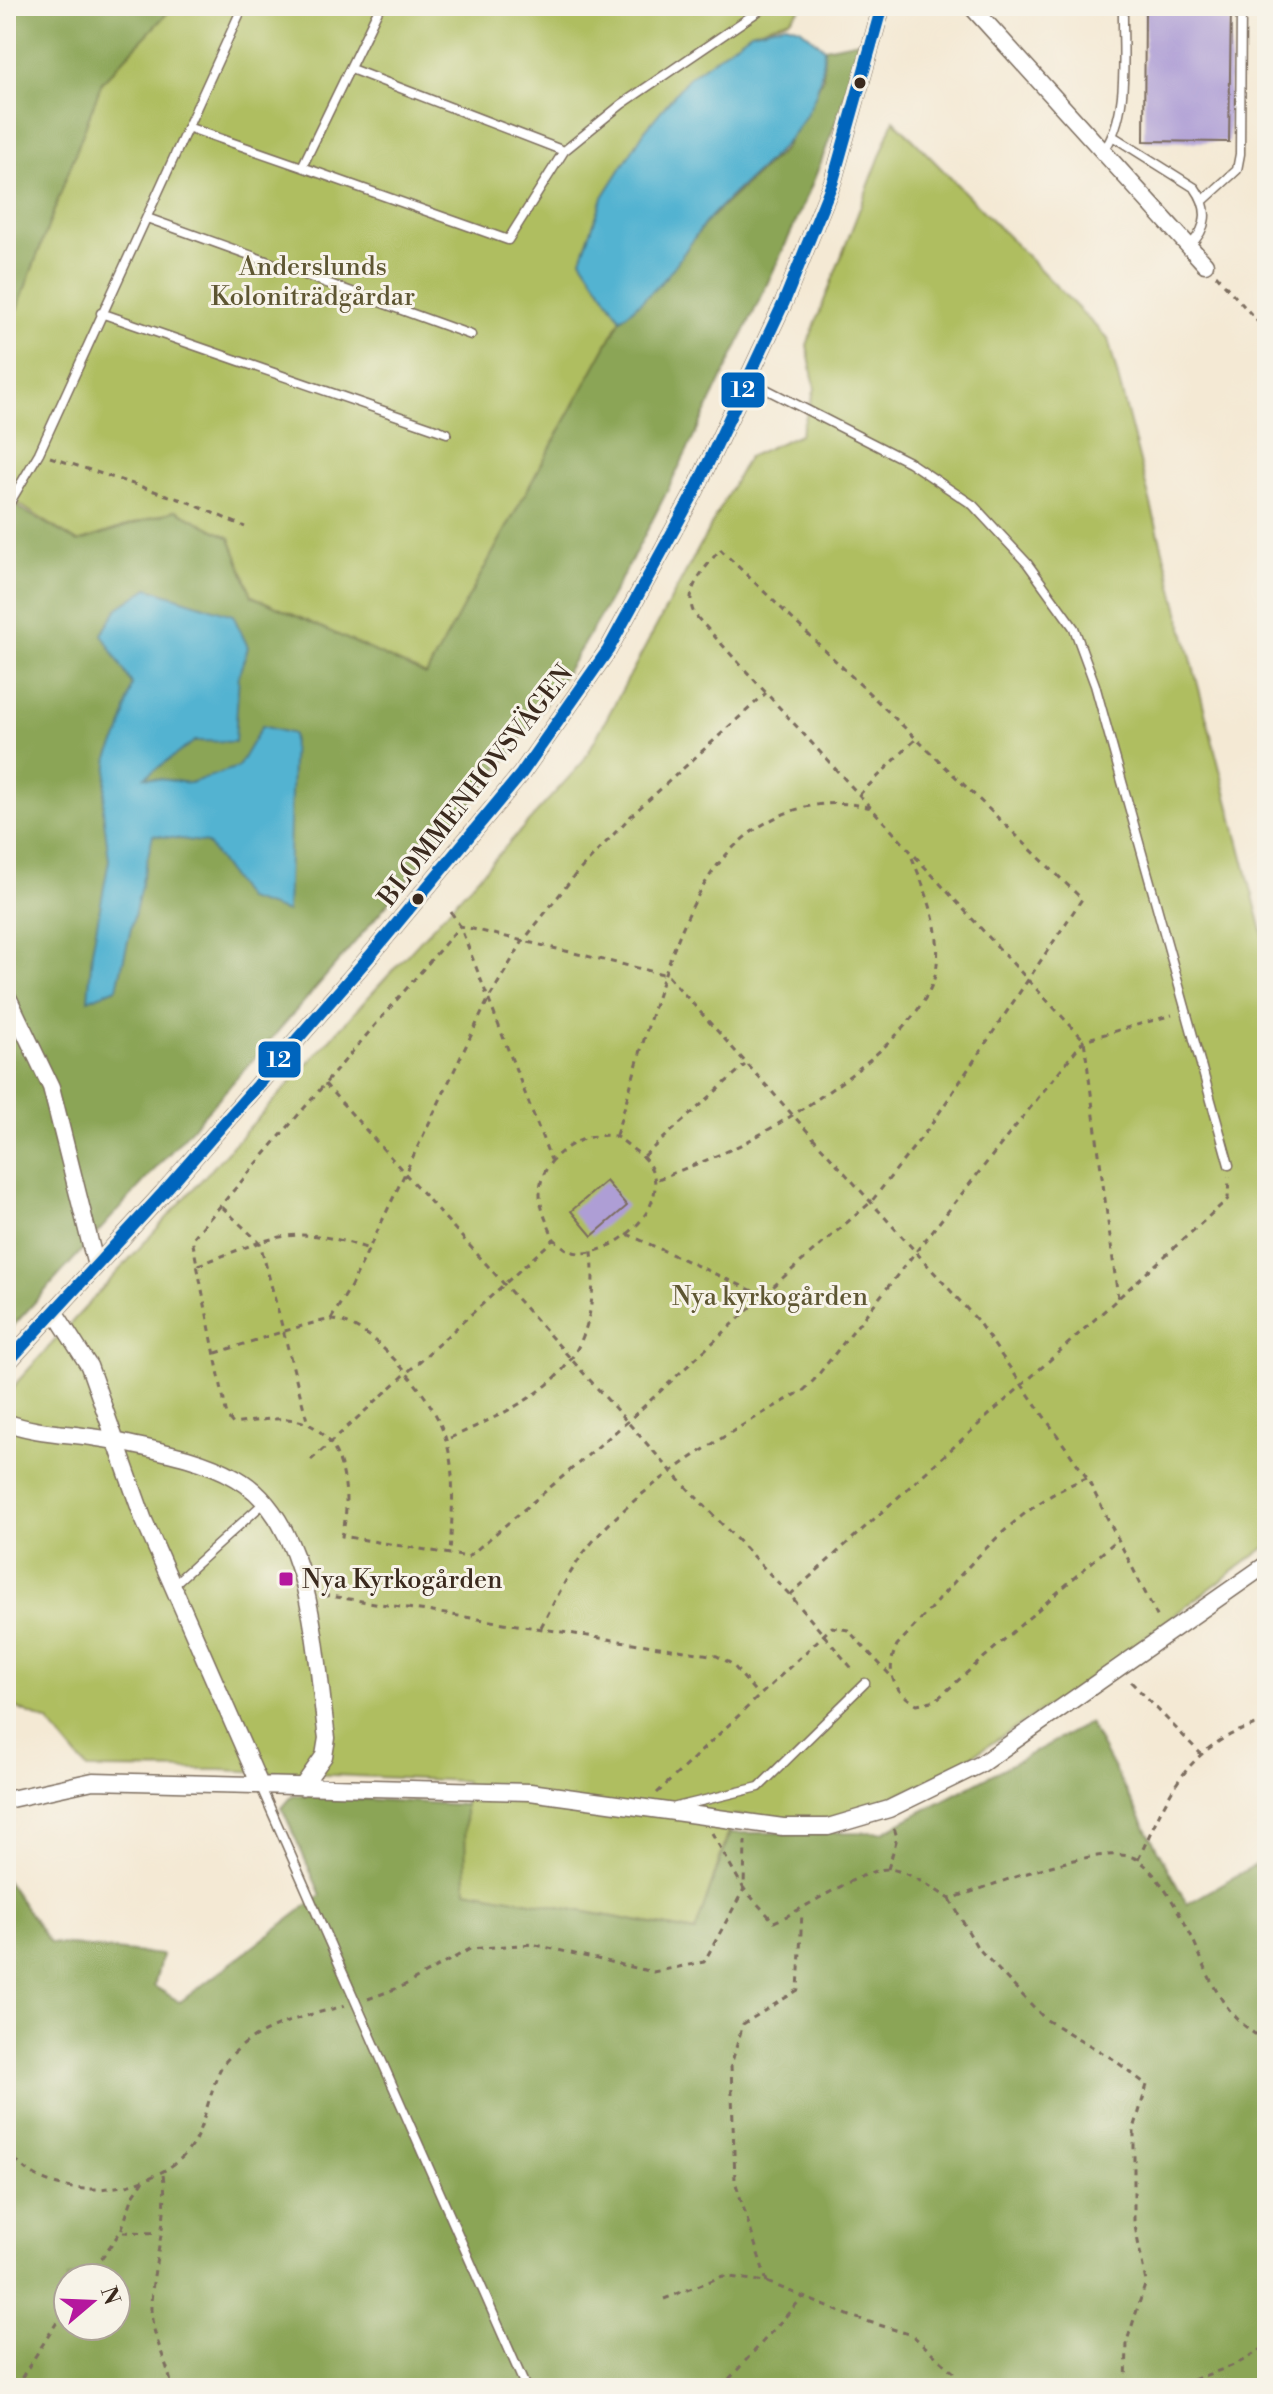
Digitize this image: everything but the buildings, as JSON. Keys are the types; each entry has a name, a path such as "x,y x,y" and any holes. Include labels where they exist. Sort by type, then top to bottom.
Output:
{"street":[{"name":"BLOMMENHOVSVÄGEN","path":"6,1364 369,957 478,828 558,724 638,598 695,491 784,302 833,181 882,6"},
{"path":"971,6 1205,264"},
{"path":"6,993 51,1087 96,1266"},
{"path":"54,1311 89,1366 102,1398 113,1440 172,1586 260,1785"},
{"path":"6,1422 113,1440 209,1464 238,1479 266,1501 296,1557 305,1593 327,1738 324,1756 302,1787"},
{"path":"6,1800 93,1781 530,1792 746,1822 828,1827 889,1809 981,1764 1267,1564"}],"lane":[{"path":"6,509 39,453 101,313 190,128 243,6"},
{"path":"302,167 380,6"},
{"path":"190,128 508,240 564,151 622,104 766,6"},
{"path":"1103,152 1114,137 1120,112 1123,6"},
{"path":"1204,200 1237,170 1240,154 1241,6"},
{"path":"351,69 564,151"},
{"path":"1114,137 1195,188 1204,200 1204,228 1189,246"},
{"path":"147,218 471,335"},
{"path":"101,313 447,433"},
{"path":"747,380 909,462 973,505 1027,563 1074,628 1095,685 1229,1165"},
{"path":"172,1586 266,1501"},
{"path":"664,1810 759,1787 865,1683"},
{"path":"260,1785 526,2388"}],"path":[{"path":"1205,264 1267,332"},
{"path":"39,453 188,502 245,527"},
{"path":"460,926 192,1239 227,1416 233,1424 275,1418 308,1424 329,1443 341,1467 345,1484 347,1506 342,1536 450,1555 468,1557 476,1554 871,1202 931,1125 1028,980 1082,899 720,549 690,593 689,605 766,693 1028,980 1084,1040 1118,1298"},
{"path":"331,1319 369,1249 488,1000 523,941 575,875 632,815 766,693"},
{"path":"859,795 916,739"},
{"path":"615,1136 667,975 698,896 710,876 738,844 776,816 830,802 871,808"},
{"path":"657,1180 745,1143 792,1116 889,1043 921,1009 932,988 937,966 937,938 908,849"},
{"path":"451,912 460,926 551,1162"},
{"path":"460,926 667,975 976,1319 1087,1478 1167,1636"},
{"path":"541,1627 567,1577 594,1540 673,1473 735,1428 804,1390 1084,1040 1187,1010"},
{"path":"644,1156 745,1065"},
{"path":"325,1084 673,1473 790,1595 865,1683"},
{"path":"615,1136 644,1156 657,1180 654,1200 627,1234 592,1251 566,1250 554,1239 543,1214 540,1192 543,1176 551,1162 571,1145 590,1137 615,1136"},
{"path":"790,1595 1228,1199 1229,1165"},
{"path":"220,1206 260,1243 308,1424"},
{"path":"198,1265 290,1233 310,1233 369,1249"},
{"path":"627,1234 764,1296"},
{"path":"311,1460 554,1239"},
{"path":"448,1438 528,1400 572,1360 592,1314 595,1292 592,1251"},
{"path":"216,1353 331,1319 354,1327 385,1349 425,1392 448,1438 454,1493 450,1555"},
{"path":"890,1675 890,1659 897,1645 996,1541 1059,1488 1087,1478"},
{"path":"642,1807 832,1627 848,1630 890,1675 907,1699 917,1704 936,1700 1118,1539"},
{"path":"305,1593 717,1656 732,1664 758,1695"},
{"path":"1118,1667 1201,1754"},
{"path":"1138,1860 1167,1795 1201,1754 1210,1745 1247,1726 1267,1722"},
{"path":"888,1869 897,1838 889,1809"},
{"path":"702,1816 744,1889 774,1922 802,1911 855,1880 888,1869 927,1885 950,1899 977,1947 1045,2019 1113,2059 1147,2085 1134,2129 1134,2221 1146,2282 1127,2341 1126,2388"},
{"path":"6,2151 35,2176 76,2187 117,2187 163,2175 194,2143 212,2101 222,2063 259,2034 308,2014 356,2003 403,1986 470,1949 532,1944 653,1972 704,1962 744,1889 746,1822"},
{"path":"950,1899 1090,1855 1131,1856 1154,1876 1190,1931 1231,2017 1255,2034 1267,2032"},
{"path":"767,2282 735,2181 731,2065 743,2024 798,1990 802,1911"},
{"path":"163,2175 167,2198 159,2233 151,2322 172,2388"},
{"path":"99,2262 121,2231 133,2196 144,2180"},
{"path":"121,2231 159,2233"},
{"path":"664,2299 723,2276 767,2282 912,2335 953,2372 957,2388"},
{"path":"721,2388 803,2297"},
{"path":"15,2388 52,2330"},
{"path":"1171,2388 1237,2364 1267,2346"}],"green space":[{"path":"6,6 174,6 102,82 6,339"},
{"name":"Anderslunds Koloniträdgårdar","path":"174,6 803,6 791,19 751,32 581,259 621,319 426,675 252,596 230,538 176,510 78,542 6,496 6,339 102,82"},
{"path":"859,41 837,119 822,158 755,311 621,580 539,713 468,807 298,1009 6,1334 6,496 21,509 78,542 176,510 230,538 252,596 426,675 621,319 665,278 707,221 784,149 823,78 824,48"},
{"name":"Nya kyrkogården","path":"894,120 1108,339 1267,950 1267,1546 1078,1687 938,1778 847,1815 817,1822 734,1815 696,1932 465,1890 465,1781 220,1770 87,1769 48,1722 6,1703 6,1402 17,1382 583,762 748,457 800,434 815,389 807,345"},
{"path":"1089,1723 1187,1904 1267,1858 1267,2388 6,2388 6,1880 50,1943 162,1955 154,1986 180,2002 321,1895 282,1808 293,1795 465,1805 466,1890 695,1932 730,1833 883,1832"}],"water":[{"path":"786,24 800,28 824,48 812,104 783,146 725,201 661,283 621,319 581,259 603,197 645,130 688,78 751,32"},
{"path":"148,588 233,615 248,647 239,674 235,742 195,741 145,777 190,783 238,767 262,726 293,734 287,912 246,899 207,843 153,835 117,988 88,1000 92,951 109,860 103,811 109,755 121,732 132,684 102,634 118,608"}],"transit line":[{"name":"12","path":"6,1364 163,1193 369,957 521,774 608,650 695,491 784,302 833,181 882,6"}],"place":[{"name":"Nya Kyrkogården","path":"286,1579"}]}
